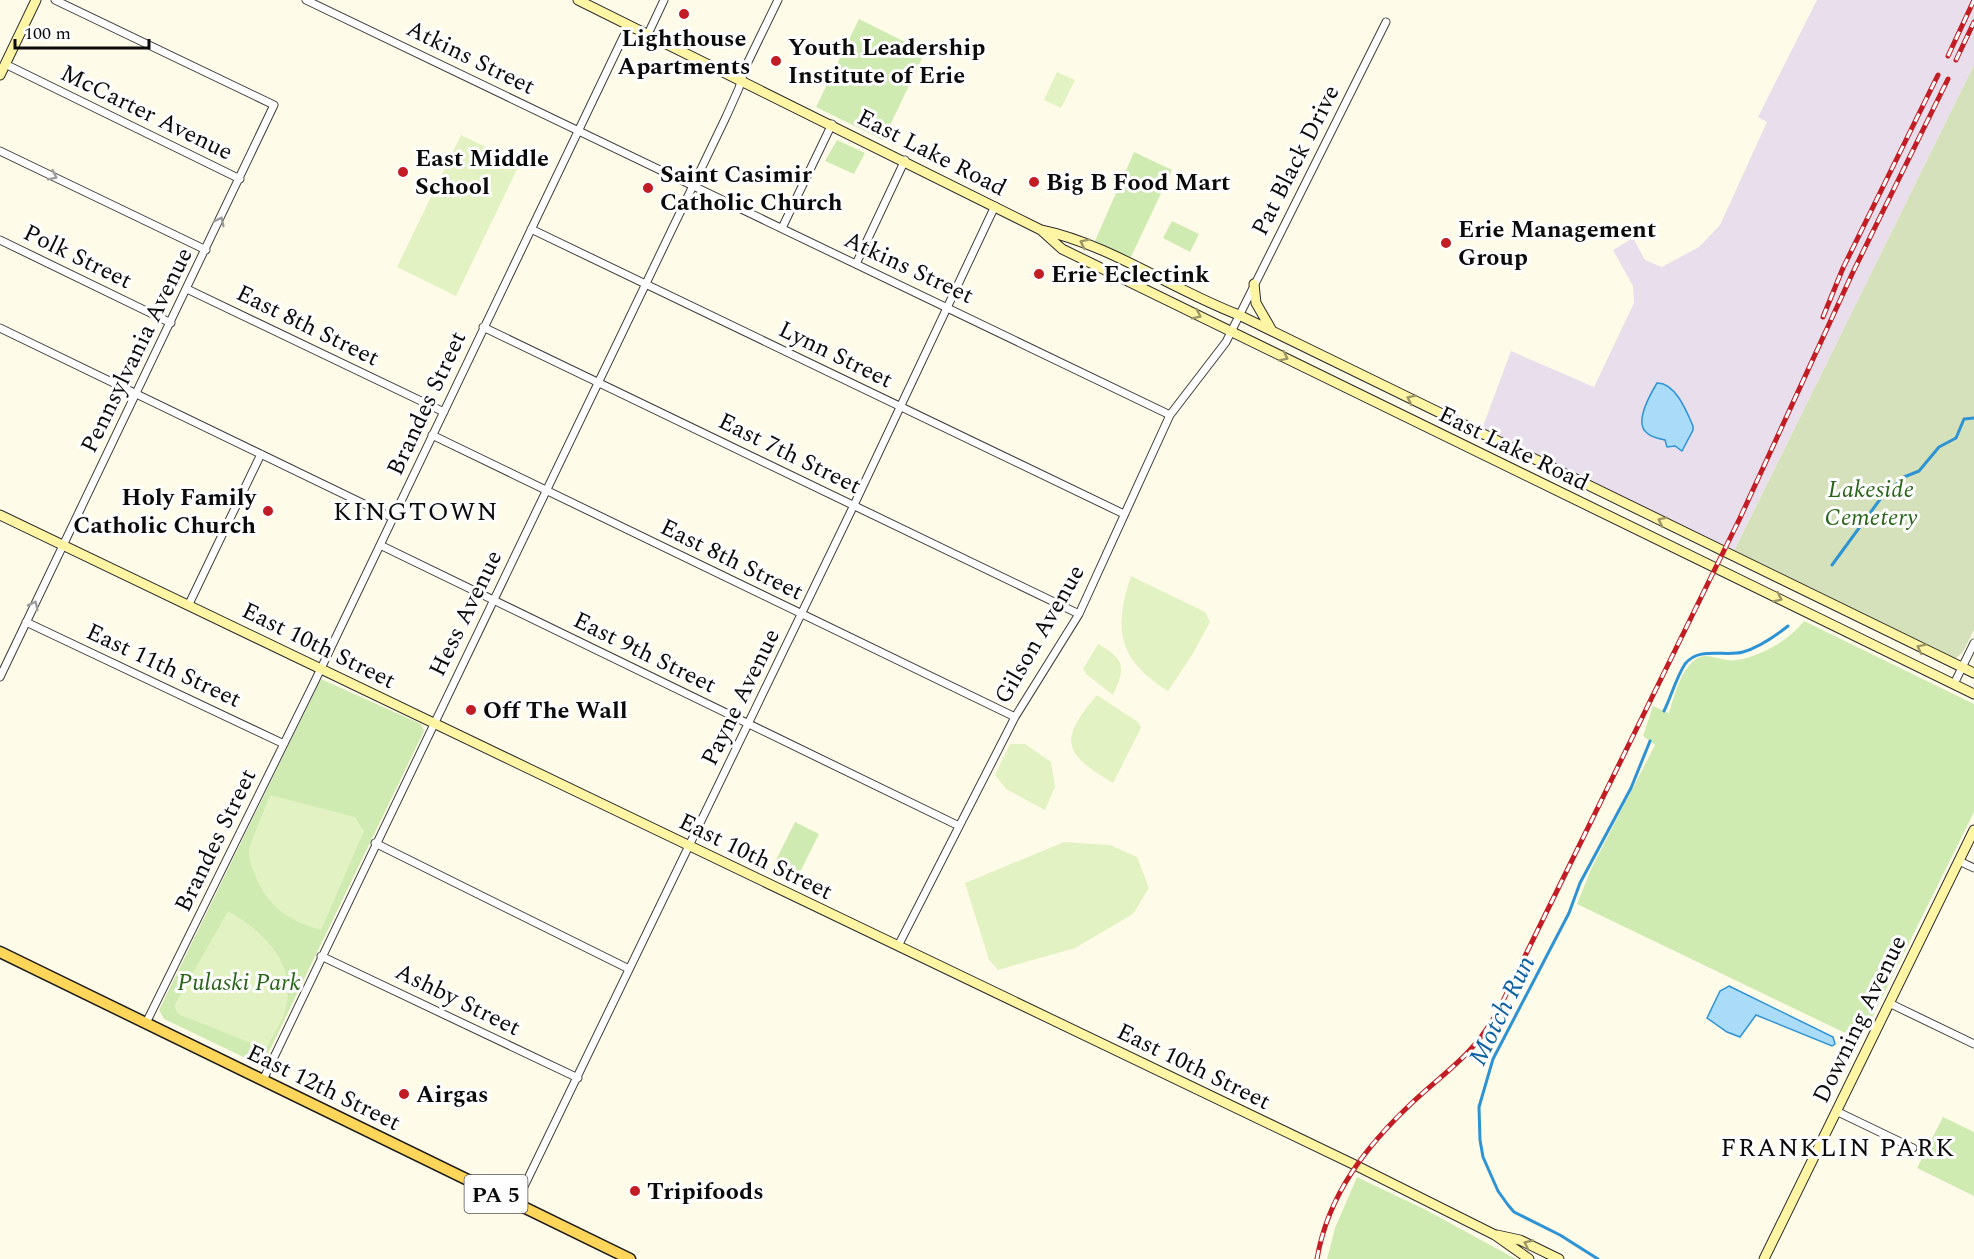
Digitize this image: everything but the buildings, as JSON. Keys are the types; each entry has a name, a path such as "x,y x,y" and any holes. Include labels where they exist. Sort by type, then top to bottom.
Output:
{"main road":[{"path":"0,75 36,0"},
{"name":"East Lake Road","path":"578,0 742,79 995,206 1041,230 1062,249 1974,694"},
{"name":"East Lake Road","path":"1041,230 1069,235 1212,305 1239,315 1974,673"},
{"path":"1254,284 1256,303 1272,331"},
{"name":"East 10th Street","path":"0,515 189,604 1495,1235 1529,1259"},
{"name":"Downing Avenue","path":"1764,1259 1974,830"},
{"name":"East 12th Street","path":"0,952 630,1259"},
{"name":"East 10th Street","path":"1495,1235 1520,1240 1559,1259"}],"street":[{"name":"Pennsylvania Avenue","path":"0,676 274,105 55,0"},
{"name":"Atkins Street","path":"306,0 322,3 579,131 1170,415"},
{"path":"648,34 664,0"},
{"name":"Hess Avenue","path":"262,1080 693,185 778,0"},
{"name":"Pat Black Drive","path":"1239,315 1386,22"},
{"name":"Brandes Street","path":"146,1023 321,668 629,25"},
{"name":"McCarter Avenue","path":"5,64 240,179"},
{"path":"782,228 832,124"},
{"path":"0,151 206,250"},
{"path":"856,264 905,160"},
{"name":"Payne Avenue","path":"516,1203 902,407 995,206"},
{"name":"Lynn Street","path":"531,229 1124,514"},
{"name":"Polk Street","path":"0,240 171,323"},
{"name":"East 8th Street","path":"187,289 444,412"},
{"name":"Gilson Avenue","path":"898,946 957,825 1015,717 1079,614 1170,415 1216,358 1239,315"},
{"path":"0,327 393,518"},
{"name":"East 7th Street","path":"483,327 1079,614"},
{"name":"East 8th Street","path":"432,435 1015,717"},
{"path":"189,604 261,454"},
{"name":"East 9th Street","path":"380,545 957,825"},
{"name":"East 11th Street","path":"26,622 284,744"},
{"path":"1954,684 1974,643"},
{"path":"375,843 629,969"},
{"path":"1959,861 1974,868"},
{"name":"Ashby Street","path":"321,956 578,1078"},
{"path":"1889,1003 1974,1044"},
{"path":"1836,1111 1913,1148"}],"shaded area":[{"path":"1817,0 1974,0 1974,65 1734,551 1482,429 1511,351 1594,387 1634,303 1633,286 1613,250 1633,238 1645,260 1662,267 1699,247 1720,225 1767,122 1758,117"}],"green space":[{"path":"859,19 925,52 883,140 816,107"},
{"name":"Lakeside Cemetery","path":"1974,65 1974,630 1963,652 1955,659 1734,551"},
{"path":"1057,72 1075,80 1061,108 1044,100"},
{"path":"461,135 520,163 456,296 397,267"},
{"path":"837,140 865,153 854,174 825,161"},
{"path":"1134,152 1172,170 1130,259 1095,241"},
{"path":"1172,221 1199,234 1190,252 1163,238"},
{"path":"1131,576 1205,612 1210,622 1168,691 1139,668 1124,642 1122,612"},
{"path":"1804,621 1974,704 1974,812 1863,1036 1843,1032 1577,904 1592,867 1655,745 1643,736 1653,706 1669,713 1681,678 1691,663 1698,658 1709,656 1733,660 1756,655 1783,641"},
{"path":"1098,644 1114,654 1120,665 1120,677 1113,695 1086,674 1083,669"},
{"name":"Pulaski Park","path":"321,679 421,724 424,731 265,1060 258,1064 164,1019 159,1010"},
{"path":"1097,695 1138,722 1141,728 1113,783 1084,763 1072,745 1072,735 1076,724"},
{"path":"1010,744 1025,744 1051,762 1055,787 1045,810 1006,789 995,775"},
{"path":"270,795 355,817 364,831 321,930 299,922 281,911 266,896 255,875 249,848"},
{"path":"795,822 819,834 798,876 774,864"},
{"path":"1064,842 1110,845 1137,857 1149,888 1133,914 1075,948 998,970 989,960 965,883"},
{"path":"228,911 263,937 280,960 286,973 288,987 286,1008 266,1049 178,1014 174,1006"},
{"path":"1943,1117 1974,1132 1974,1196 1917,1168"},
{"path":"1357,1177 1426,1210 1516,1259 1327,1259 1335,1228"}],"water":[{"path":"1657,383 1675,392 1693,426 1682,451 1675,446 1667,447 1665,440 1650,435 1643,428 1644,408"},
{"path":"1729,986 1833,1037 1835,1044 1832,1046 1756,1015 1740,1037 1727,1032 1707,1018 1720,991"}],"waterway":[{"name":"Motch Run","path":"1832,565 1881,498 1904,477 1919,471 1939,447 1956,438 1964,419 1974,418"},
{"name":"Motch Run","path":"1664,711 1682,669 1691,659 1697,655 1743,652 1767,641 1788,626"},
{"name":"Motch Run","path":"1598,1259 1560,1235 1514,1212 1508,1205 1498,1191 1483,1157 1479,1107 1493,1059 1569,913 1580,883 1631,788 1650,741"}],"railway":[{"path":"1948,56 1974,0"},
{"path":"1956,60 1974,22"},
{"path":"1823,317 1843,268 1938,75"},
{"path":"1317,1259 1330,1213 1352,1172 1397,1118 1470,1050 1498,1011 1740,518 1853,272 1948,79"}],"place":[{"name":"Lighthouse Apartments","path":"684,14"},
{"name":"Youth Leadership Institute of Erie","path":"776,61"},
{"name":"East Middle School","path":"403,172"},
{"name":"Big B Food Mart","path":"1034,182"},
{"name":"Saint Casimir Catholic Church","path":"648,188"},
{"name":"Erie Management Group","path":"1446,243"},
{"name":"Erie Eclectink","path":"1039,274"},
{"name":"Holy Family Catholic Church","path":"268,511"},
{"name":"Off The Wall","path":"471,710"},
{"name":"Airgas","path":"404,1094"},
{"name":"Tripifoods","path":"635,1191"}],"district":[{"name":"KINGTOWN","path":"416,511"},
{"name":"FRANKLIN PARK","path":"1838,1147"}]}
